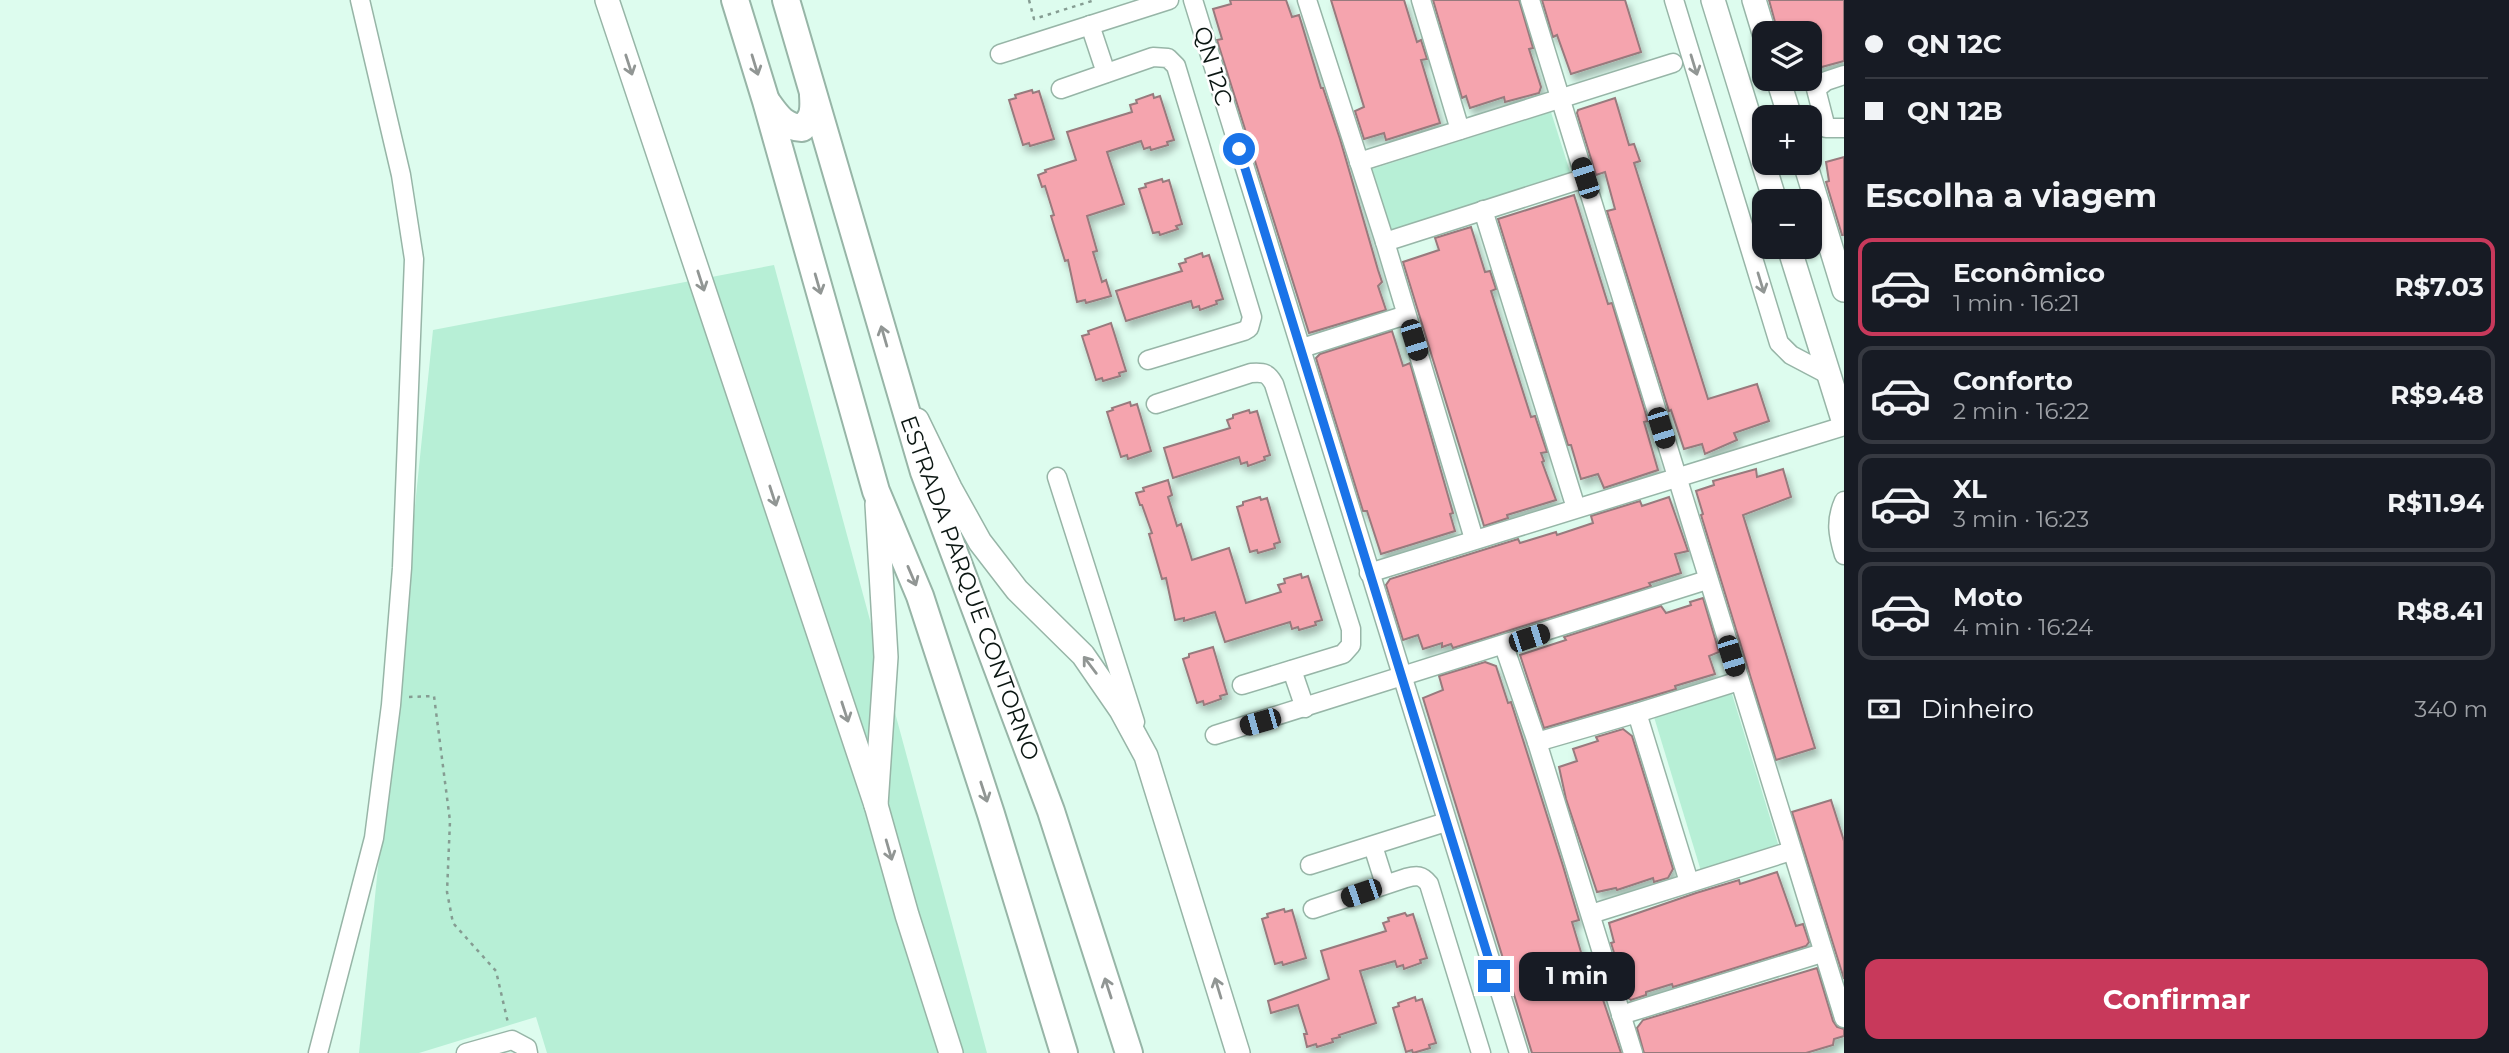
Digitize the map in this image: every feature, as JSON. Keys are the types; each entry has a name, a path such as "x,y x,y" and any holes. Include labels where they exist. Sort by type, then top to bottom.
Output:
{"highway":[{"path":"735,0 876,491 920,596 991,814 1063,1053"},
{"name":"ESTRADA PARQUE CONTORNO","path":"786,0 924,472 1051,811 1129,1053"},
{"path":"766,101 791,128 802,128 810,121 814,111 813,89"}],"main road":[{"path":"607,0 876,805 911,929 951,1053"},
{"path":"1713,0 1771,189"},
{"path":"1754,0 1760,21"},
{"path":"1809,175 1844,290"},
{"path":"1793,259 1844,424"},
{"path":"896,375 950,488 980,542 1017,590 1083,655 1121,710 1146,755 1238,1053"},
{"path":"876,491 886,657 876,805"}],"street":[{"path":"318,1053 374,838 392,697 402,568 414,259 401,175 360,0"},
{"path":"1000,54 1169,0"},
{"name":"QN 12C","path":"1193,0 1518,1053"},
{"path":"1307,0 1385,242 1474,539"},
{"path":"1421,0 1460,130"},
{"path":"1530,0 1844,1018"},
{"path":"1674,0 1779,343 1791,355 1829,375"},
{"path":"1090,25 1106,74"},
{"path":"1061,89 1153,57 1173,61 1252,317 1249,328 1244,331 1148,360"},
{"path":"1359,162 1673,62"},
{"path":"1844,75 1819,85 1816,89 1826,128 1844,128"},
{"path":"1385,242 1585,178"},
{"path":"1483,210 1576,508"},
{"path":"1301,348 1406,315"},
{"path":"1156,404 1251,373 1262,372 1269,375 1274,384 1352,639 1348,650 1343,654 1242,685"},
{"path":"1369,573 1844,424"},
{"path":"1057,477 1146,755"},
{"path":"1844,501 1837,527 1844,555"},
{"path":"1215,735 1707,580"},
{"path":"1504,646 1537,741 1633,1053"},
{"path":"1292,670 1304,708"},
{"path":"1537,741 1739,681"},
{"path":"1637,713 1689,882"},
{"path":"1310,865 1446,822"},
{"path":"1373,846 1385,884"},
{"path":"1591,915 1791,851"},
{"path":"1313,909 1385,884 1415,876 1425,879 1429,884 1481,1053"},
{"path":"1620,1015 1822,953"},
{"path":"466,1053 512,1040 527,1048 528,1053"}],"path":[{"path":"1029,0 1034,19 1095,0"},
{"path":"392,697 434,696 450,821 447,892 453,923 496,971 512,1040"}],"green space":[{"path":"1551,112 1572,178 1393,235 1372,169"},
{"path":"774,265 987,1053 547,1053 536,1017 419,1053 359,1053 433,330"},
{"path":"1732,694 1779,847 1701,871 1654,717"}],"building":[{"path":"1230,0 1286,0 1292,17 1299,15 1340,139 1382,282 1378,286 1386,310 1309,333 1217,40 1222,39 1213,9 1231,4"},
{"path":"1331,0 1404,0 1417,42 1421,40 1427,59 1421,60 1440,123 1386,140 1384,133 1364,139 1355,111 1364,107"},
{"path":"1433,0 1519,0 1533,48 1529,49 1541,87 1539,93 1505,102 1504,97 1470,108 1466,96 1462,98"},
{"path":"1542,0 1625,0 1641,52 1571,74 1557,35 1553,37"},
{"path":"1769,0 1844,0 1844,61 1822,67 1822,21 1775,21"},
{"path":"1032,90 1033,93 1039,91 1054,139 1030,146 1029,143 1023,145 1009,100 1016,98 1015,95"},
{"path":"1153,94 1154,98 1160,96 1174,140 1167,142 1168,145 1151,150 1150,147 1144,149 1141,141 1107,152 1124,204 1087,216 1097,251 1093,252 1102,282 1106,280 1111,296 1086,303 1085,300 1077,302 1068,260 1065,261 1045,186 1042,187 1038,175 1076,160 1067,132 1132,112 1130,105"},
{"path":"1615,98 1629,145 1634,144 1640,161 1634,163 1708,399 1757,384 1769,421 1734,433 1737,440 1705,454 1702,444 1684,449 1671,410 1669,411 1607,211 1615,209 1605,172 1596,175 1577,113 1578,110"},
{"path":"1844,157 1842,235 1826,182 1829,181 1826,162"},
{"path":"1162,179 1163,182 1169,180 1182,224 1176,226 1178,229 1160,235 1159,232 1153,233 1139,189 1146,187 1145,184"},
{"path":"1574,195 1608,304 1612,303 1648,421 1644,422 1658,470 1604,488 1598,474 1581,479 1498,219"},
{"path":"1471,227 1485,272 1490,271 1496,289 1491,291 1531,417 1535,416 1547,452 1541,453 1542,462 1556,500 1507,515 1508,518 1484,526 1403,262 1439,250 1435,238"},
{"path":"1202,253 1203,257 1209,255 1223,299 1200,310 1199,306 1193,308 1191,301 1126,321 1116,291 1182,271 1179,264"},
{"path":"1111,323 1126,371 1119,373 1120,376 1103,381 1102,378 1096,380 1082,336 1089,334 1088,331"},
{"path":"1392,331 1403,366 1410,363 1453,513 1450,514 1455,531 1381,554 1367,511 1363,511 1316,358 1320,354"},
{"path":"1130,402 1131,406 1137,404 1151,451 1128,459 1127,455 1121,457 1107,412"},
{"path":"1249,410 1250,413 1257,411 1270,455 1264,457 1265,460 1248,466 1247,462 1241,464 1239,457 1173,478 1164,448 1230,428 1227,420"},
{"path":"1756,469 1757,477 1783,469 1791,497 1743,515 1815,748 1776,760 1696,491 1714,485 1713,481"},
{"path":"1168,480 1172,495 1168,497 1177,526 1181,524 1192,560 1229,548 1246,603 1281,592 1278,585 1285,583 1284,579 1301,574 1302,578 1308,576 1322,620 1315,622 1316,625 1299,630 1298,627 1292,629 1290,622 1225,642 1215,612 1184,621 1184,618 1175,620 1166,578 1162,579 1149,534 1152,533 1136,493"},
{"path":"1260,497 1261,500 1267,498 1280,542 1274,544 1275,548 1258,553 1257,550 1250,552 1237,507 1243,505 1243,502"},
{"path":"1669,497 1688,551 1675,554 1681,573 1649,583 1651,586 1453,648 1451,644 1442,647 1442,643 1423,649 1418,635 1403,640 1386,585 1390,579 1518,539 1520,543 1556,532 1557,535 1593,523 1591,516 1640,501 1642,506"},
{"path":"1703,598 1719,652 1709,656 1715,674 1675,686 1676,689 1544,728 1520,655 1566,640 1564,637 1661,606 1666,613"},
{"path":"1213,647 1227,694 1204,705 1203,701 1197,703 1183,659 1189,657 1189,654"},
{"path":"1485,662 1496,666 1508,703 1511,702 1579,920 1572,922 1583,959 1591,956 1621,1053 1532,1053 1423,698 1443,690 1439,676"},
{"path":"1623,729 1632,736 1673,869 1668,878 1654,882 1653,878 1617,890 1597,892 1566,799 1559,767 1577,761 1573,749 1598,741 1596,737"},
{"path":"1831,800 1844,841 1844,979 1792,812"},
{"path":"1777,872 1796,926 1803,924 1809,942 1806,946 1673,987 1672,984 1646,992 1646,995 1631,1000 1628,998 1611,943 1614,942 1609,923 1696,893 1739,880 1740,884"},
{"path":"1284,909 1285,912 1292,910 1306,958 1283,965 1282,962 1275,964 1262,919 1268,917 1267,914"},
{"path":"1405,913 1407,916 1413,914 1427,958 1404,969 1403,965 1397,967 1395,961 1360,971 1376,1023 1339,1035 1340,1037 1332,1039 1333,1042 1307,1047 1304,1034 1307,1034 1298,1005 1271,1013 1268,1001 1329,979 1321,951 1386,931 1383,923 1389,921 1388,918"},
{"path":"1817,968 1833,1021 1837,1027 1844,1029 1844,1036 1834,1039 1833,1045 1806,1053 1644,1053 1637,1028 1643,1020"},
{"path":"1415,997 1416,1001 1422,999 1436,1043 1429,1045 1430,1048 1413,1053 1412,1050 1406,1052 1393,1008 1399,1006 1398,1003"}],"route":[{"path":"1239,149 1494,976"}]}
